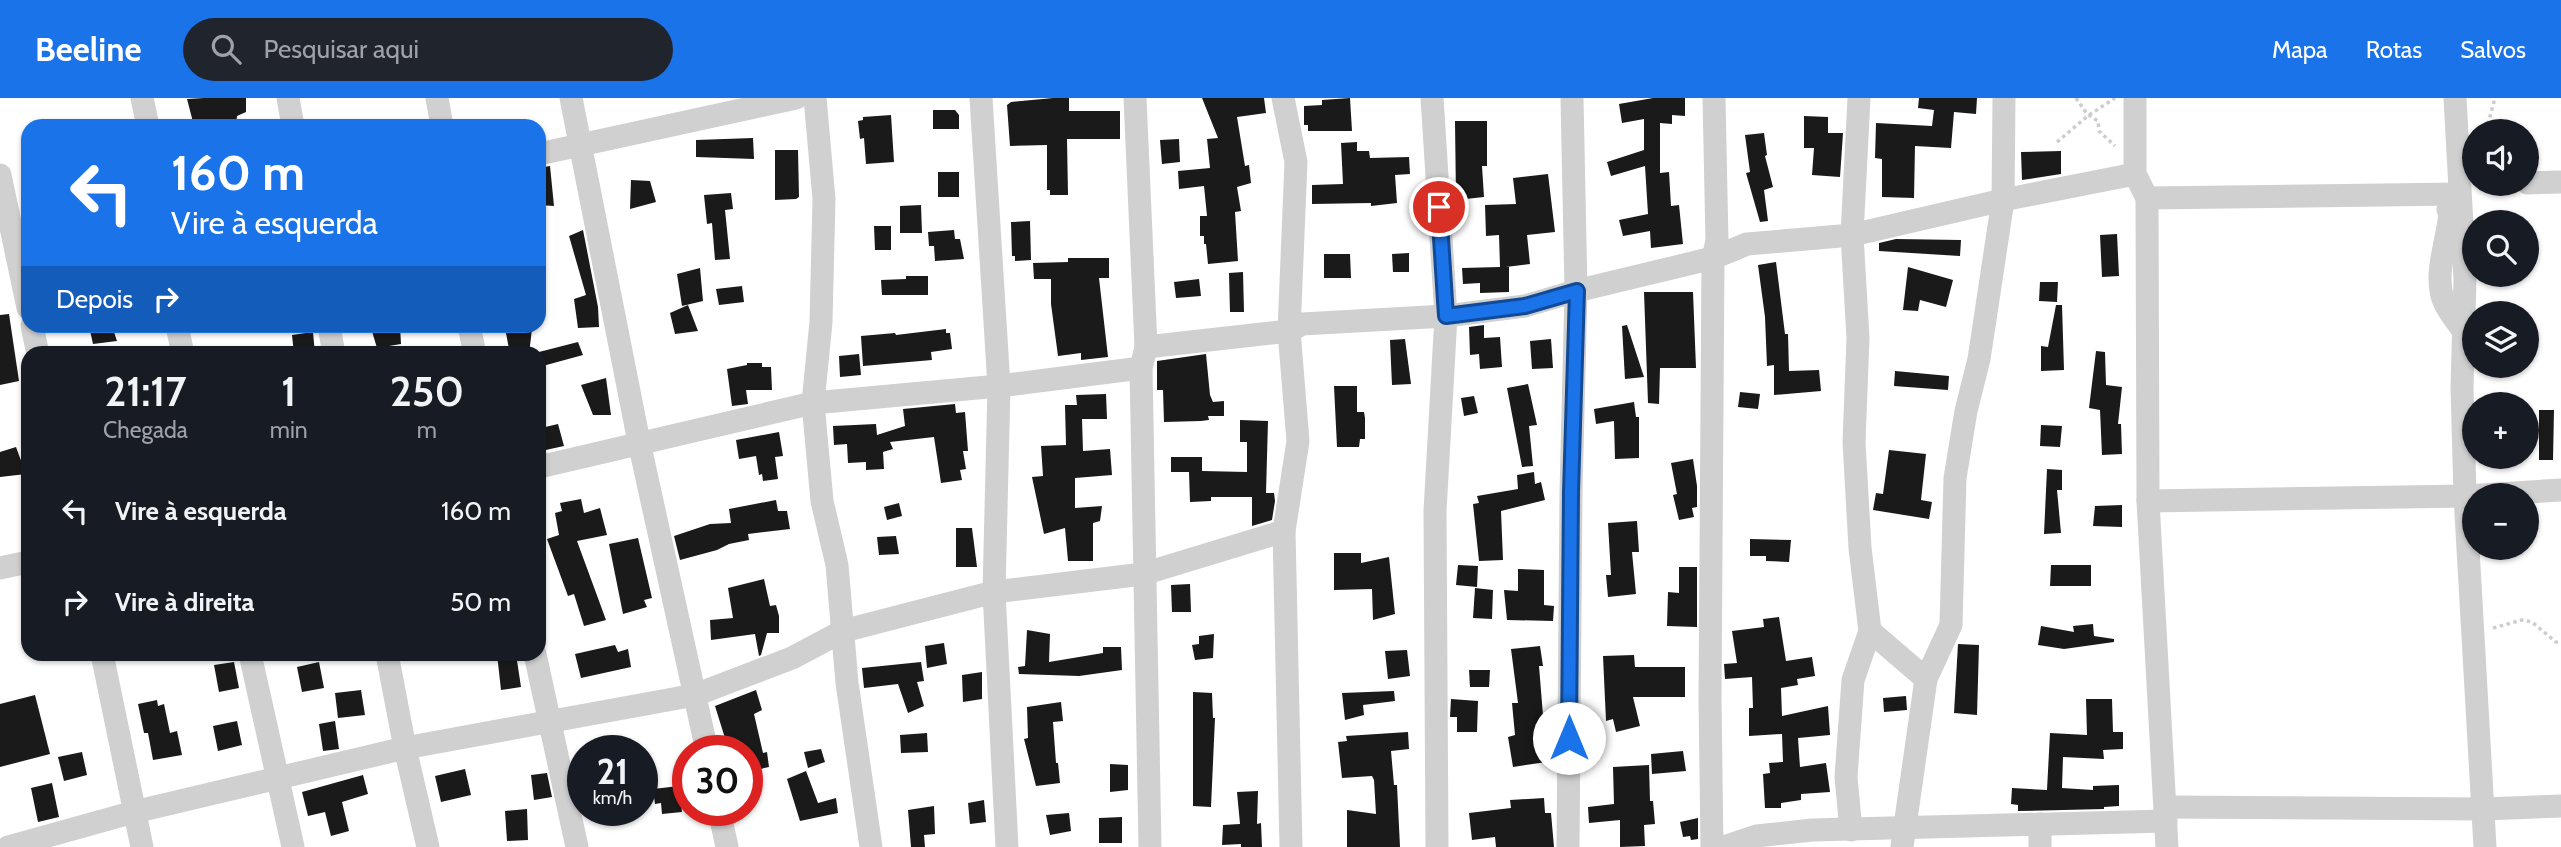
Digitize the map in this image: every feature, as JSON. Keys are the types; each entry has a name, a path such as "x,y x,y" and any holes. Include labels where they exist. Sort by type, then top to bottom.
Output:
{"street":[{"path":"142,98 146,119"},
{"path":"288,98 292,119"},
{"path":"437,98 441,119"},
{"path":"571,98 639,442 704,735"},
{"path":"546,153 736,105 796,98"},
{"path":"815,98 824,199 821,322 813,403 821,501 837,565 847,683 871,847"},
{"path":"981,98 999,386 994,592 1007,847"},
{"path":"1135,98 1144,358 1143,574 1150,847"},
{"path":"1283,98 1296,162 1289,331 1298,441 1284,531 1292,847"},
{"path":"1432,98 1446,316 1435,511 1437,847"},
{"path":"1568,847 1571,492 1577,291 1572,98"},
{"path":"1712,847 1710,686 1713,258 1717,241 1714,98"},
{"path":"1852,830 1846,776 1853,680 1870,631 1860,548 1854,442 1858,338 1852,235 1859,98"},
{"path":"1903,838 1926,678 1951,625 1955,478 1966,411 1979,359 2003,200 2004,98"},
{"path":"2135,98 2135,164 2147,198 2148,501 2167,847"},
{"path":"2455,98 2462,167"},
{"path":"546,465 813,403 999,386 1289,331 1302,324 1446,316 1525,306 1713,258 1747,244 1852,235 2003,200 2135,164"},
{"path":"0,175 21,278"},
{"path":"2539,183 2561,182"},
{"path":"2147,198 2432,194 2462,187"},
{"path":"2432,194 2450,212 2439,275 2443,300 2462,329"},
{"path":"2464,196 2465,301"},
{"path":"2462,378 2465,483"},
{"path":"2539,491 2561,490"},
{"path":"2148,501 2462,496"},
{"path":"8,847 134,812 405,748 695,695 792,658 843,631 994,592 1143,574 1284,531"},
{"path":"2469,560 2485,847"},
{"path":"0,568 21,564"},
{"path":"1870,631 1926,678"},
{"path":"103,661 142,847"},
{"path":"252,661 292,847"},
{"path":"388,661 428,847"},
{"path":"536,661 577,847"},
{"path":"1724,847 1757,836 1812,830 1852,830 1903,838 2166,814 2561,806"},
{"path":"2040,824 2040,847"},
{"path":"722,826 727,847"}],"path":[{"path":"2076,98 2089,115 2098,121 2099,131 2135,164"},
{"path":"2057,142 2089,115 2115,98"},
{"path":"2490,119 2496,98"},
{"path":"2473,631 2522,620 2532,622 2556,642 2561,643"}],"building":[{"path":"246,98 246,112 237,116 237,119 192,119 187,99"},
{"path":"1069,98 1069,111 1120,111 1120,139 1067,139 1068,195 1050,195 1050,190 1047,190 1047,145 1010,146 1007,105 1011,102"},
{"path":"1202,98 1264,98 1266,113 1237,117 1245,166 1249,165 1251,183 1237,187 1241,211 1235,212 1238,261 1208,264 1204,236 1200,236 1200,216 1207,216 1204,186 1179,189 1178,171 1210,168 1207,139 1218,138"},
{"path":"1350,98 1352,131 1308,131 1308,125 1304,125 1304,106 1322,105 1322,100"},
{"path":"1653,98 1685,98 1685,116 1672,115 1672,124 1660,123 1660,173 1669,172 1671,206 1679,205 1683,244 1651,248 1650,231 1623,236 1619,220 1648,214 1645,166 1611,176 1607,162 1644,150 1644,119 1622,123 1619,104"},
{"path":"1919,98 1977,98 1976,114 1954,112 1951,148 1915,146 1914,198 1882,197 1882,159 1875,158 1876,123 1932,126 1934,110 1918,108"},
{"path":"933,110 955,110 959,115 959,129 933,129"},
{"path":"891,115 894,162 866,164 864,138 860,139 858,121 863,120 863,117"},
{"path":"1804,116 1828,117 1828,133 1843,133 1840,177 1812,175 1814,148 1804,148"},
{"path":"1455,121 1487,121 1487,166 1482,166 1484,197 1456,200"},
{"path":"1764,133 1765,156 1773,187 1764,190 1768,221 1760,222 1746,173 1750,172 1745,135"},
{"path":"753,138 754,159 696,157 696,140"},
{"path":"1179,139 1180,162 1162,164 1160,140"},
{"path":"1357,142 1357,151 1369,151 1370,158 1409,157 1410,174 1395,175 1397,203 1371,206 1371,203 1312,204 1312,185 1343,184 1341,143"},
{"path":"775,150 798,150 799,197 796,199 775,200"},
{"path":"2061,151 2061,174 2022,180 2021,152"},
{"path":"550,166 554,206 546,205 546,167"},
{"path":"938,172 959,172 959,197 938,197"},
{"path":"1548,174 1555,232 1527,235 1530,264 1506,267 1509,267 1509,292 1480,293 1480,283 1463,284 1462,268 1500,267 1499,235 1486,236 1485,205 1516,204 1513,178"},
{"path":"631,180 650,181 656,202 630,209"},
{"path":"731,193 733,209 725,210 730,259 715,260 712,223 707,224 704,195"},
{"path":"921,205 922,233 900,233 900,206"},
{"path":"1030,221 1031,260 1015,261 1015,256 1012,256 1011,222"},
{"path":"874,226 891,226 891,250 875,250"},
{"path":"583,230 598,307 599,327 578,328 574,299 586,295 569,236"},
{"path":"954,230 955,239 960,239 964,259 935,261 934,246 929,246 928,232"},
{"path":"2117,234 2119,276 2102,277 2100,235"},
{"path":"1896,239 1961,240 1960,256 1879,251 1879,243"},
{"path":"1409,253 1409,272 1393,272 1392,254"},
{"path":"1324,254 1350,254 1351,278 1324,278"},
{"path":"1068,258 1109,258 1109,278 1099,278 1108,357 1081,360 1081,353 1058,356 1051,304 1051,279 1034,279 1033,263 1068,262"},
{"path":"1776,262 1785,334 1788,334 1789,371 1819,370 1821,391 1774,395 1774,365 1767,366 1765,317 1758,265"},
{"path":"1908,267 1953,280 1946,307 1920,300 1918,311 1903,310"},
{"path":"700,268 703,301 682,306 677,274"},
{"path":"1243,272 1244,312 1230,312 1229,273"},
{"path":"906,276 928,276 928,295 882,295 881,280 906,279"},
{"path":"1199,279 1201,296 1176,298 1174,282"},
{"path":"2040,282 2058,282 2057,302 2039,301"},
{"path":"742,286 744,302 719,305 716,289"},
{"path":"1644,292 1693,292 1696,368 1660,368 1659,404 1648,403"},
{"path":"688,305 698,331 675,334 670,313"},
{"path":"2056,305 2062,305 2064,370 2041,371 2041,346 2048,347"},
{"path":"9,314 19,381 0,385 0,315"},
{"path":"1484,325 1484,338 1500,337 1502,367 1480,369 1479,354 1470,355 1469,327"},
{"path":"1627,325 1644,377 1625,379 1622,326"},
{"path":"946,329 946,333 950,333 952,349 931,352 932,360 863,366 861,336"},
{"path":"91,333 114,333 117,341 93,344"},
{"path":"313,333 314,346 293,346 292,335"},
{"path":"372,333 400,333 401,344 376,346"},
{"path":"506,333 532,333 530,346 508,346"},
{"path":"1405,339 1411,384 1392,385 1390,340"},
{"path":"1551,339 1553,368 1532,369 1530,341"},
{"path":"578,342 583,355 546,365 546,350"},
{"path":"2096,351 2105,352 2106,385 2122,387 2118,424 2121,424 2122,454 2102,455 2100,410 2089,408"},
{"path":"859,354 861,375 840,377 839,356"},
{"path":"1206,354 1210,395 1213,402 1224,401 1224,416 1208,416 1209,420 1201,421 1164,422 1163,390 1157,390 1157,361"},
{"path":"747,363 762,363 762,367 771,367 772,390 746,390 748,404 732,406 727,369"},
{"path":"1895,371 1949,376 1948,390 1894,386"},
{"path":"606,378 611,415 593,415 581,385"},
{"path":"1528,384 1537,425 1529,426 1533,466 1522,467 1507,388"},
{"path":"1334,386 1357,386 1357,412 1364,412 1365,418 1365,439 1360,439 1359,447 1337,447"},
{"path":"1740,392 1760,394 1758,409 1738,407"},
{"path":"1106,394 1107,419 1082,419 1083,451 1110,449 1112,475 1075,478 1075,508 1102,506 1100,521 1093,523 1093,561 1068,561 1065,528 1044,534 1032,477 1043,476 1041,446 1066,445 1065,405 1077,405 1076,395"},
{"path":"1474,396 1478,413 1464,416 1461,398"},
{"path":"1634,402 1636,417 1639,417 1639,458 1615,459 1614,421 1596,424 1594,409"},
{"path":"955,404 956,413 965,412 968,451 963,451 966,469 960,470 962,480 941,483 934,437 890,442 893,449 883,452 884,469 866,470 866,462 848,463 847,444 834,445 833,426 876,424 877,435 905,426 903,409"},
{"path":"2539,410 2554,410 2553,460 2539,460"},
{"path":"1240,420 1268,421 1266,493 1274,493 1275,501 1272,520 1252,526 1252,497 1211,497 1211,501 1190,502 1189,472 1171,472 1171,457 1202,457 1202,471 1247,472 1247,442 1240,442"},
{"path":"558,424 564,446 546,450 546,427"},
{"path":"2041,425 2062,426 2060,447 2040,446"},
{"path":"779,432 783,456 775,457 778,479 763,481 762,474 759,475 756,456 739,459 736,440"},
{"path":"16,447 21,460 21,475 0,477 0,452"},
{"path":"1889,450 1926,454 1921,500 1932,502 1929,519 1873,510 1876,493 1883,494"},
{"path":"1693,459 1697,507 1692,508 1694,517 1679,520 1673,495 1677,494 1671,463"},
{"path":"2047,469 2062,470 2062,490 2057,490 2061,533 2044,534"},
{"path":"1534,472 1535,484 1541,482 1545,500 1501,511 1503,560 1479,561 1473,504 1479,503 1477,496 1518,489 1517,475"},
{"path":"581,499 584,513 600,508 607,535 577,541 606,620 584,626 574,594 568,596 547,539 559,535 555,513 562,511 560,503"},
{"path":"776,500 778,511 787,511 790,529 748,534 749,540 680,560 674,536 710,524 731,523 729,509"},
{"path":"899,503 902,516 887,520 884,507"},
{"path":"2122,505 2122,527 2093,526 2095,506"},
{"path":"1637,521 1639,552 1632,552 1636,594 1608,597 1606,575 1611,575 1608,523"},
{"path":"956,528 972,528 977,567 956,567"},
{"path":"896,536 899,554 879,555 877,537"},
{"path":"638,538 652,598 644,600 647,607 623,614 609,544"},
{"path":"1750,539 1791,540 1789,562 1766,561 1766,556 1750,556"},
{"path":"1334,553 1361,553 1361,563 1389,557 1395,614 1373,620 1372,589 1334,590"},
{"path":"1458,565 1478,566 1477,587 1456,585"},
{"path":"2051,565 2091,565 2091,586 2050,586"},
{"path":"1679,567 1697,567 1697,627 1667,626 1668,592 1679,593"},
{"path":"1518,569 1544,570 1544,605 1554,606 1553,621 1507,620 1504,590 1518,591"},
{"path":"764,579 770,606 776,605 779,633 767,633 761,655 759,656 755,634 711,640 710,620 733,618 728,588"},
{"path":"1190,584 1191,612 1172,612 1171,585"},
{"path":"1475,588 1493,590 1492,619 1473,618"},
{"path":"1779,617 1786,661 1812,657 1815,676 1797,679 1798,685 1781,688 1782,716 1828,706 1830,735 1798,738 1800,767 1826,763 1830,792 1801,794 1801,800 1781,803 1781,808 1765,808 1763,774 1770,773 1769,763 1783,762 1782,734 1749,736 1749,708 1753,708 1752,677 1725,679 1724,664 1737,663 1732,631 1764,627 1763,619"},
{"path":"2093,624 2094,636 2114,639 2114,642 2064,649 2038,645 2041,626 2074,632 2073,626"},
{"path":"1027,630 1050,634 1049,662 1103,653 1103,647 1121,647 1122,670 1079,676 1019,674 1018,667 1025,666"},
{"path":"1214,634 1213,658 1195,660 1192,645 1199,644 1199,636"},
{"path":"944,643 947,664 927,668 925,646"},
{"path":"1958,644 1979,645 1977,715 1954,713"},
{"path":"615,645 618,652 628,649 631,667 581,678 575,654"},
{"path":"1540,646 1545,740 1550,739 1553,761 1513,767 1508,737 1515,735 1512,703 1518,703 1511,649"},
{"path":"1407,650 1410,676 1388,679 1385,651"},
{"path":"1634,655 1635,667 1685,667 1685,697 1633,697 1640,726 1616,732 1613,719 1606,721 1603,656"},
{"path":"498,661 517,661 521,687 501,690"},
{"path":"234,662 239,688 219,692 214,665"},
{"path":"319,662 324,688 302,692 297,667"},
{"path":"921,662 924,681 917,682 924,706 908,713 898,684 864,688 862,668"},
{"path":"1469,670 1490,670 1489,687 1470,687"},
{"path":"982,672 982,699 963,702 962,675"},
{"path":"361,690 365,715 338,718 335,693"},
{"path":"756,690 762,710 754,714 759,735 724,735 715,706"},
{"path":"1394,691 1395,701 1363,705 1364,715 1345,720 1342,693"},
{"path":"1193,692 1212,693 1215,718 1211,807 1193,806"},
{"path":"35,695 50,754 0,767 0,704"},
{"path":"1906,696 1907,710 1884,712 1883,698"},
{"path":"1451,699 1478,701 1477,732 1457,732 1457,717 1450,717"},
{"path":"2086,699 2112,699 2113,732 2123,732 2123,749 2103,750 2104,759 2063,757 2062,788 2093,790 2093,786 2119,785 2119,806 2104,809 2018,811 2018,805 2011,804 2012,788 2047,790 2050,733 2087,735"},
{"path":"157,700 158,706 164,704 170,733 177,731 182,755 153,760 148,733 144,733 138,704"},
{"path":"1061,702 1063,721 1053,722 1060,783 1036,786 1024,739 1028,738 1027,707"},
{"path":"237,721 242,745 218,751 213,726"},
{"path":"335,721 339,749 323,751 319,724"},
{"path":"1408,732 1409,749 1391,751 1394,785 1397,785 1400,847 1347,847 1347,810 1376,814 1374,780 1372,776 1342,778 1338,742 1347,741 1346,736"},
{"path":"927,733 928,752 901,753 900,735"},
{"path":"821,749 825,762 808,768 804,752"},
{"path":"1683,751 1686,771 1652,774 1651,754"},
{"path":"82,752 87,775 64,781 58,757"},
{"path":"767,752 769,767 763,768 763,753"},
{"path":"1110,764 1128,765 1128,790 1110,792"},
{"path":"1649,765 1650,801 1653,801 1655,824 1644,825 1645,846 1620,847 1620,820 1589,823 1588,807 1614,804 1613,767"},
{"path":"465,769 471,795 441,802 435,776"},
{"path":"806,771 818,803 836,798 838,813 800,821 787,779"},
{"path":"547,773 552,797 534,800 531,775"},
{"path":"363,775 368,794 342,802 349,831 331,836 325,812 308,816 302,792"},
{"path":"52,783 59,817 38,822 31,788"},
{"path":"672,787 672,813 662,814 661,803 658,804 658,788"},
{"path":"1258,791 1257,824 1261,823 1262,847 1222,845 1223,825 1240,824 1237,792"},
{"path":"1544,798 1545,813 1551,813 1554,847 1496,847 1495,837 1472,840 1469,813 1511,808 1510,800"},
{"path":"984,800 986,822 970,824 968,803"},
{"path":"934,806 935,834 924,835 925,847 911,847 908,810"},
{"path":"527,809 528,840 507,841 505,811"},
{"path":"1069,813 1071,831 1050,835 1046,815"},
{"path":"1122,817 1122,843 1099,843 1099,818"},
{"path":"1698,818 1698,839 1683,837 1680,822"}],"route":[{"path":"1439,207 1446,316 1525,306 1577,291 1571,492 1569,738"}]}
